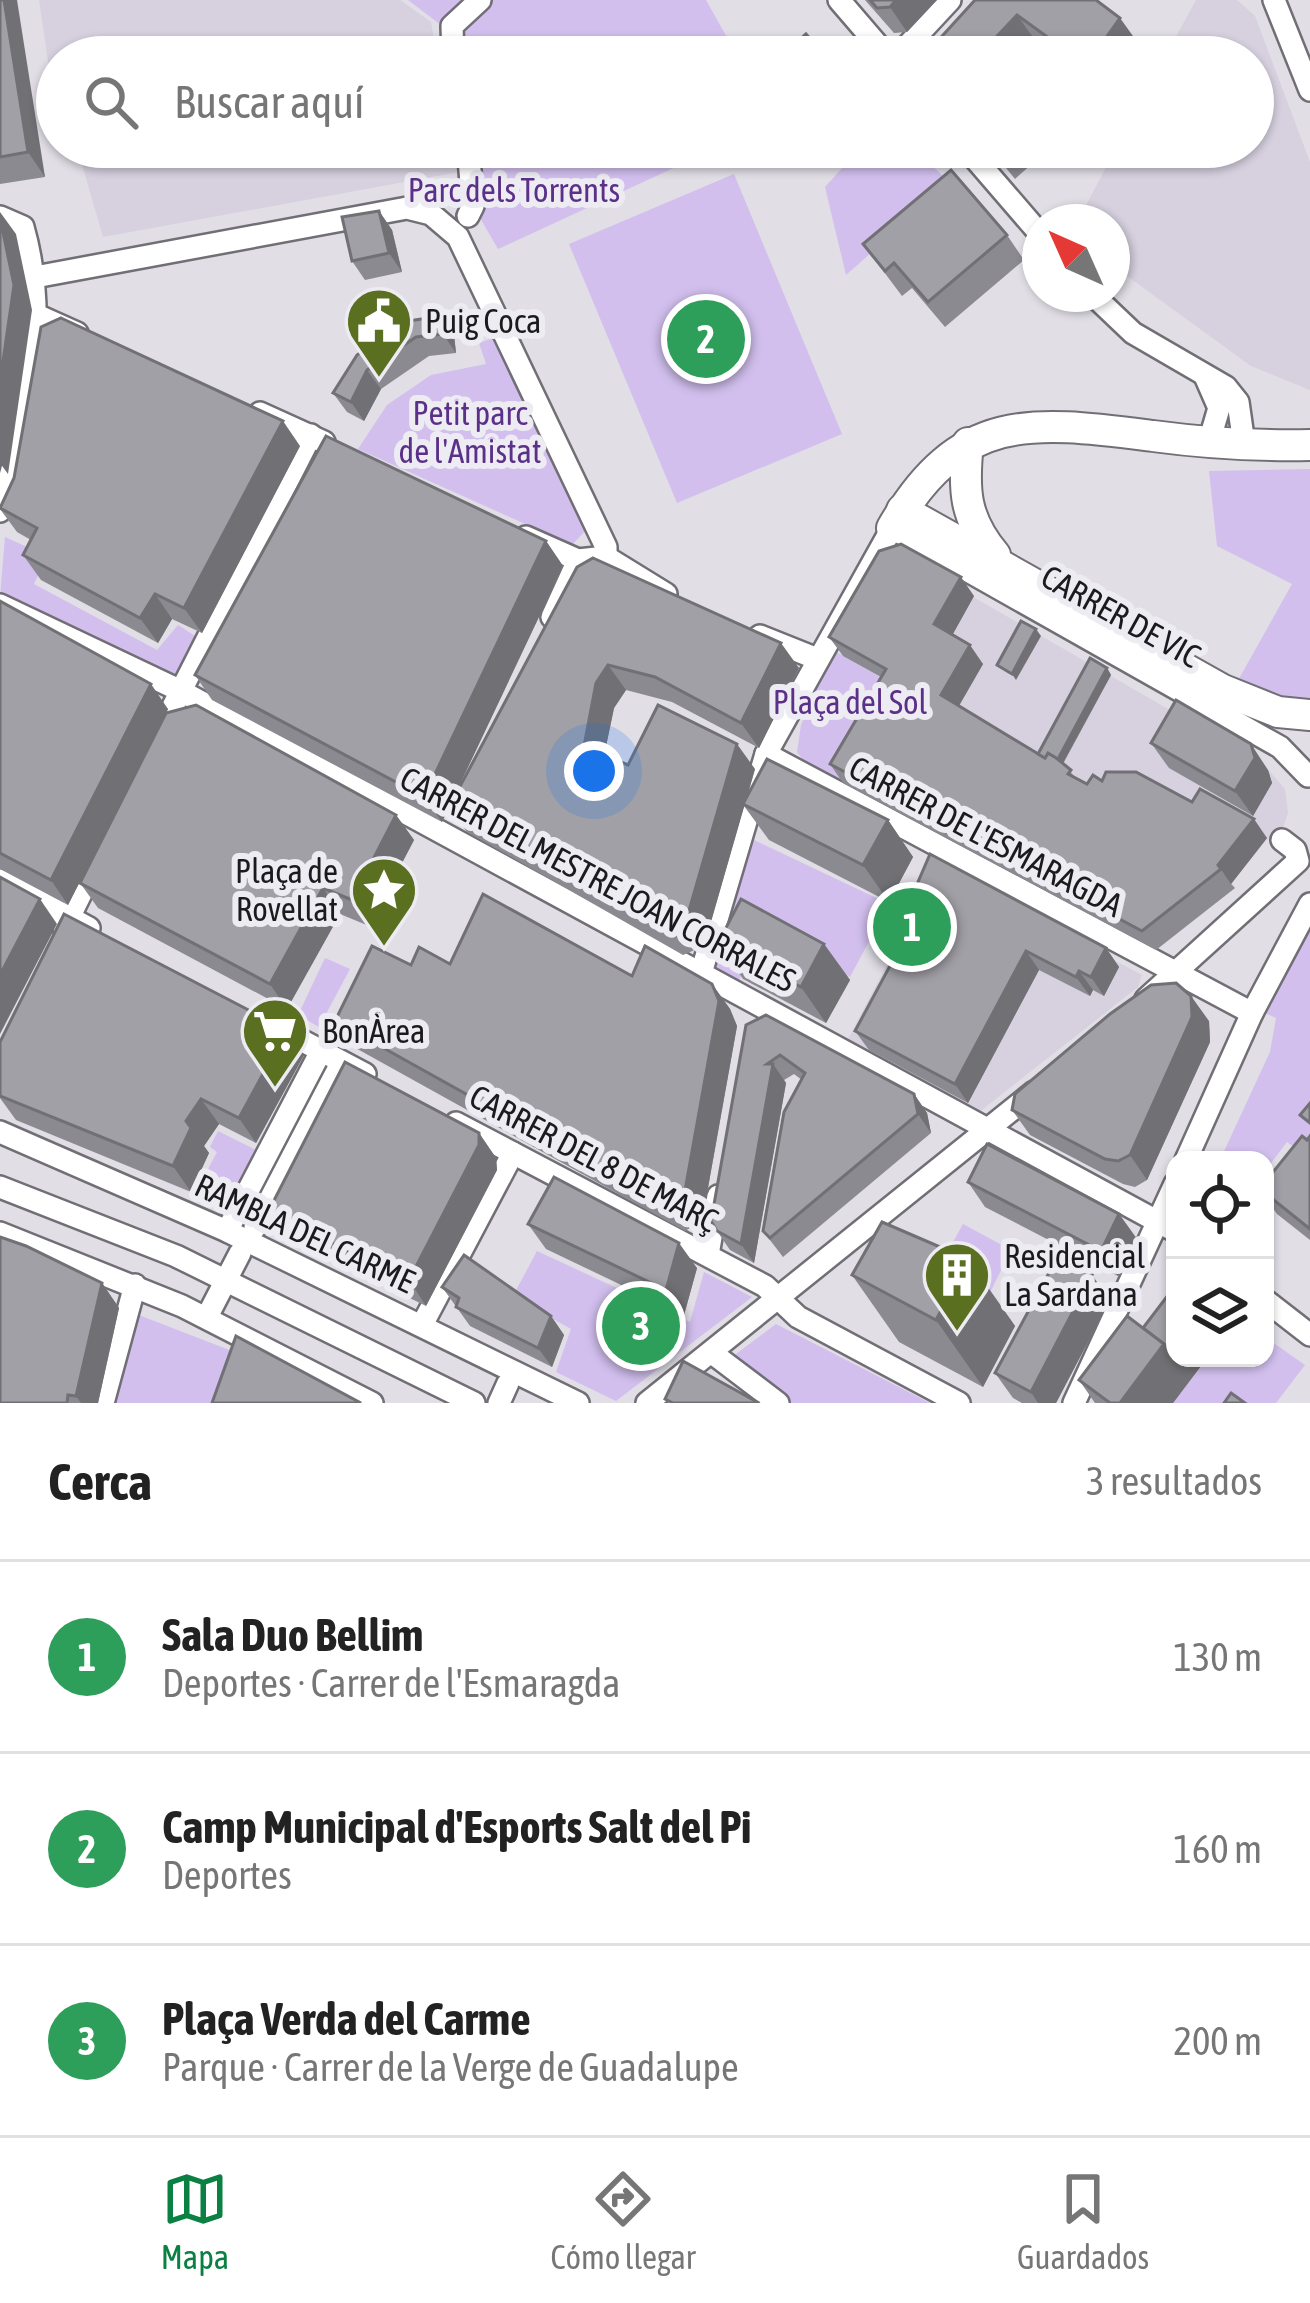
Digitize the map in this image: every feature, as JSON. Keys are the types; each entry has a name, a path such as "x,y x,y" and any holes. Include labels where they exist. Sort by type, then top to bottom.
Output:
{"street":[{"path":"452,36 452,26 480,0"},
{"path":"839,0 873,36"},
{"path":"914,36 950,0"},
{"path":"1274,0 1310,90"},
{"path":"468,216 473,206 470,168"},
{"path":"983,168 1022,213"},
{"path":"35,277 407,208 431,214 458,237 593,554"},
{"path":"0,512 17,454 39,316 35,277 9,219"},
{"path":"1109,312 1226,387 1238,402 1244,444"},
{"path":"39,316 102,344"},
{"path":"1205,375 1219,408 1209,442"},
{"path":"248,408 354,456"},
{"path":"702,970 766,754 815,658 897,519 934,468 968,443 1011,426 1310,445"},
{"path":"150,753 311,435"},
{"name":"CARRER DE VIC","path":"968,443 963,496 968,514 1007,568"},
{"name":"CARRER DE VIC","path":"897,519 1007,568 1223,690 1278,712 1310,715"},
{"name":"CARRER DE VIC","path":"897,519 1280,748 1309,772"},
{"path":"504,527 593,554 681,602"},
{"path":"545,632 593,554"},
{"name":"CARRER DEL MESTRE JOAN CORRALES","path":"0,604 447,821 985,1133 1166,1226"},
{"path":"732,624 815,658"},
{"name":"CARRER DE L'ESMARAGDA","path":"766,754 1252,1013"},
{"path":"50,955 110,836"},
{"path":"1124,1018 1298,861 1282,840"},
{"path":"0,880 111,940"},
{"path":"1190,1151 1252,1013 1310,904"},
{"path":"746,1021 750,998"},
{"path":"237,1006 380,1082"},
{"path":"227,1231 321,1051"},
{"path":"255,1228 338,1069"},
{"path":"646,1403 781,1300 1054,1076"},
{"name":"CARRER DEL 8 DE MARÇ","path":"437,1112 709,1255 781,1300 798,1317 958,1403"},
{"name":"RAMBLA DEL CARME","path":"0,1132 227,1231 578,1403"},
{"path":"422,1324 513,1153"},
{"path":"709,1255 724,1161"},
{"path":"0,1187 226,1281 474,1403"},
{"path":"1074,1403 1166,1229"},
{"path":"0,1233 135,1286 373,1403"},
{"name":"RAMBLA DEL CARME","path":"210,1312 240,1253"},
{"path":"103,1403 135,1286"},
{"path":"1274,1307 1310,1335"},
{"path":"712,1353 778,1403"}],"shaded area":[{"path":"39,0 400,0 431,22 433,36 44,36"},
{"path":"1196,0 1237,0 1255,16 1263,36 1176,36"},
{"path":"1274,66 1310,162 1310,390 1251,366 1130,278 1130,204 1087,204 1106,168 1274,168"},
{"path":"83,168 458,168 459,172 103,237"},
{"path":"914,563 1262,763 1285,789 1288,813 1277,845 1267,839 1232,883 1235,888 1156,950 1084,911 899,688 843,656 892,570"},
{"path":"938,867 1142,975 1138,987 978,1113 846,1043"}],"green space":[{"path":"408,0 706,0 726,36 443,36 441,25"},
{"name":"Parc dels Torrents","path":"457,168 674,168 498,249 457,178"},
{"path":"842,168 935,168 950,183 846,275 825,187"},
{"path":"734,174 842,434 677,503 569,244"},
{"name":"Petit parc de l'Amistat","path":"496,337 586,530 572,545 358,449 387,405 431,375 486,364 479,343"},
{"path":"1310,469 1310,705 1236,684 1292,584 1217,546 1209,471"},
{"path":"5,537 47,556 34,584 157,650 178,625 203,641 178,687 0,597"},
{"name":"Plaça del Sol","path":"833,650 899,688 843,783 808,766 797,752 801,725"},
{"path":"754,840 889,904 850,977 765,932 738,982 709,966"},
{"path":"1310,930 1310,1159 1287,1142 1274,1159 1274,1151 1224,1151 1270,1052 1276,1018 1265,1013"},
{"path":"325,958 350,969 319,1027 298,1015"},
{"path":"218,1131 256,1150 223,1211 195,1194 217,1152 210,1147"},
{"path":"963,1224 1011,1250 983,1307 931,1282"},
{"path":"537,1251 690,1322 704,1272 752,1297 616,1401 556,1372 571,1329 513,1296"},
{"path":"131,1312 250,1358 232,1403 106,1403"},
{"path":"776,1324 930,1403 787,1403 728,1360"},
{"path":"1274,1343 1305,1365 1276,1403 1173,1403 1200,1367 1274,1367"}],"building":[{"path":"0,0 4,0 28,152 0,157"},
{"path":"870,0 896,0 890,7 877,8"},
{"path":"975,0 1096,0 1120,18 1107,36 1046,36 1017,15 997,36 942,36"},
{"path":"951,170 1007,235 928,302 894,263 885,271 863,244"},
{"path":"379,211 389,253 352,261 342,217"},
{"path":"0,218 14,285 0,382"},
{"path":"441,316 443,334 416,337 367,370 351,402 333,393 357,355 402,322"},
{"path":"61,318 283,421 184,608 155,594 140,618 23,555 37,528 0,508 14,478 41,327"},
{"path":"326,436 546,541 424,797 195,675"},
{"path":"901,544 961,577 934,624 970,645 941,695 1045,758 1048,753 1055,757 1071,770 1068,774 1087,784 1093,775 1102,781 1106,772 1136,772 1192,802 1200,789 1254,819 1218,865 1221,869 1142,931 830,764 886,669 829,637 879,551"},
{"path":"593,558 781,643 741,723 655,677 608,665 596,683 584,746 628,765 658,705 737,744 686,921 665,930 449,807 577,567"},
{"path":"0,601 151,684 51,880 0,853"},
{"path":"1021,621 1036,629 1012,674 997,665"},
{"path":"1090,658 1107,668 1058,759 1048,753 1045,758 1038,754"},
{"path":"1176,700 1251,744 1255,758 1235,791 1151,743"},
{"path":"196,705 396,815 352,900 323,888 270,984 80,883 166,713"},
{"path":"767,759 888,820 863,865 743,804"},
{"path":"930,854 1106,948 1091,977 1079,971 1076,977 1026,951 955,1084 855,1031 928,895 915,889"},
{"path":"0,877 40,899 0,975"},
{"path":"483,894 632,976 645,946 712,984 719,1001 684,1196 667,1206 335,1021 372,946 411,965 419,947 450,964"},
{"path":"741,899 824,944 801,987 718,943"},
{"path":"64,914 287,1030 239,1118 201,1099 186,1121 191,1128 173,1166 0,1096 0,1042"},
{"path":"1176,983 1191,996 1192,1017 1130,1155 1118,1161 1105,1159 1012,1110 1015,1094 1110,1014 1151,985"},
{"path":"766,1015 914,1094 918,1114 770,1238 763,1231 784,1112 805,1073 780,1055 767,1064 773,1064 741,1244 717,1231 711,1221 746,1025"},
{"path":"345,1062 479,1133 479,1145 409,1280 268,1212"},
{"path":"1310,1103 1310,1123 1300,1115"},
{"path":"1302,1136 1307,1140 1310,1136 1310,1229 1274,1200 1274,1171"},
{"path":"987,1144 1119,1214 1101,1251 968,1182"},
{"path":"554,1177 679,1243 666,1290 528,1224"},
{"path":"882,1222 968,1259 936,1320 852,1275"},
{"path":"0,1237 102,1283 76,1396 68,1395 67,1403 0,1403"},
{"path":"464,1255 551,1316 538,1348 456,1307 459,1298 442,1287"},
{"path":"1057,1258 1092,1275 1031,1392 995,1373"},
{"path":"1166,1298 1166,1347 1143,1328"},
{"path":"1127,1316 1164,1344 1120,1403 1110,1403 1079,1380"},
{"path":"236,1336 361,1403 212,1403"},
{"path":"683,1361 759,1403 673,1403 665,1399"},
{"path":"1231,1393 1245,1403 1224,1403"}],"place":[{"name":"Camp Municipal d'Esports Salt del Pi","path":"706,339"},
{"name":"Puig Coca","path":"379,380"},
{"name":"Sala Duo Bellim","path":"912,927"},
{"name":"Plaça de Rovellat","path":"384,949"},
{"name":"BonÀrea","path":"275,1090"},
{"name":"Plaça Verda del Carme","path":"641,1326"},
{"name":"Residencial La Sardana","path":"957,1334"}]}
